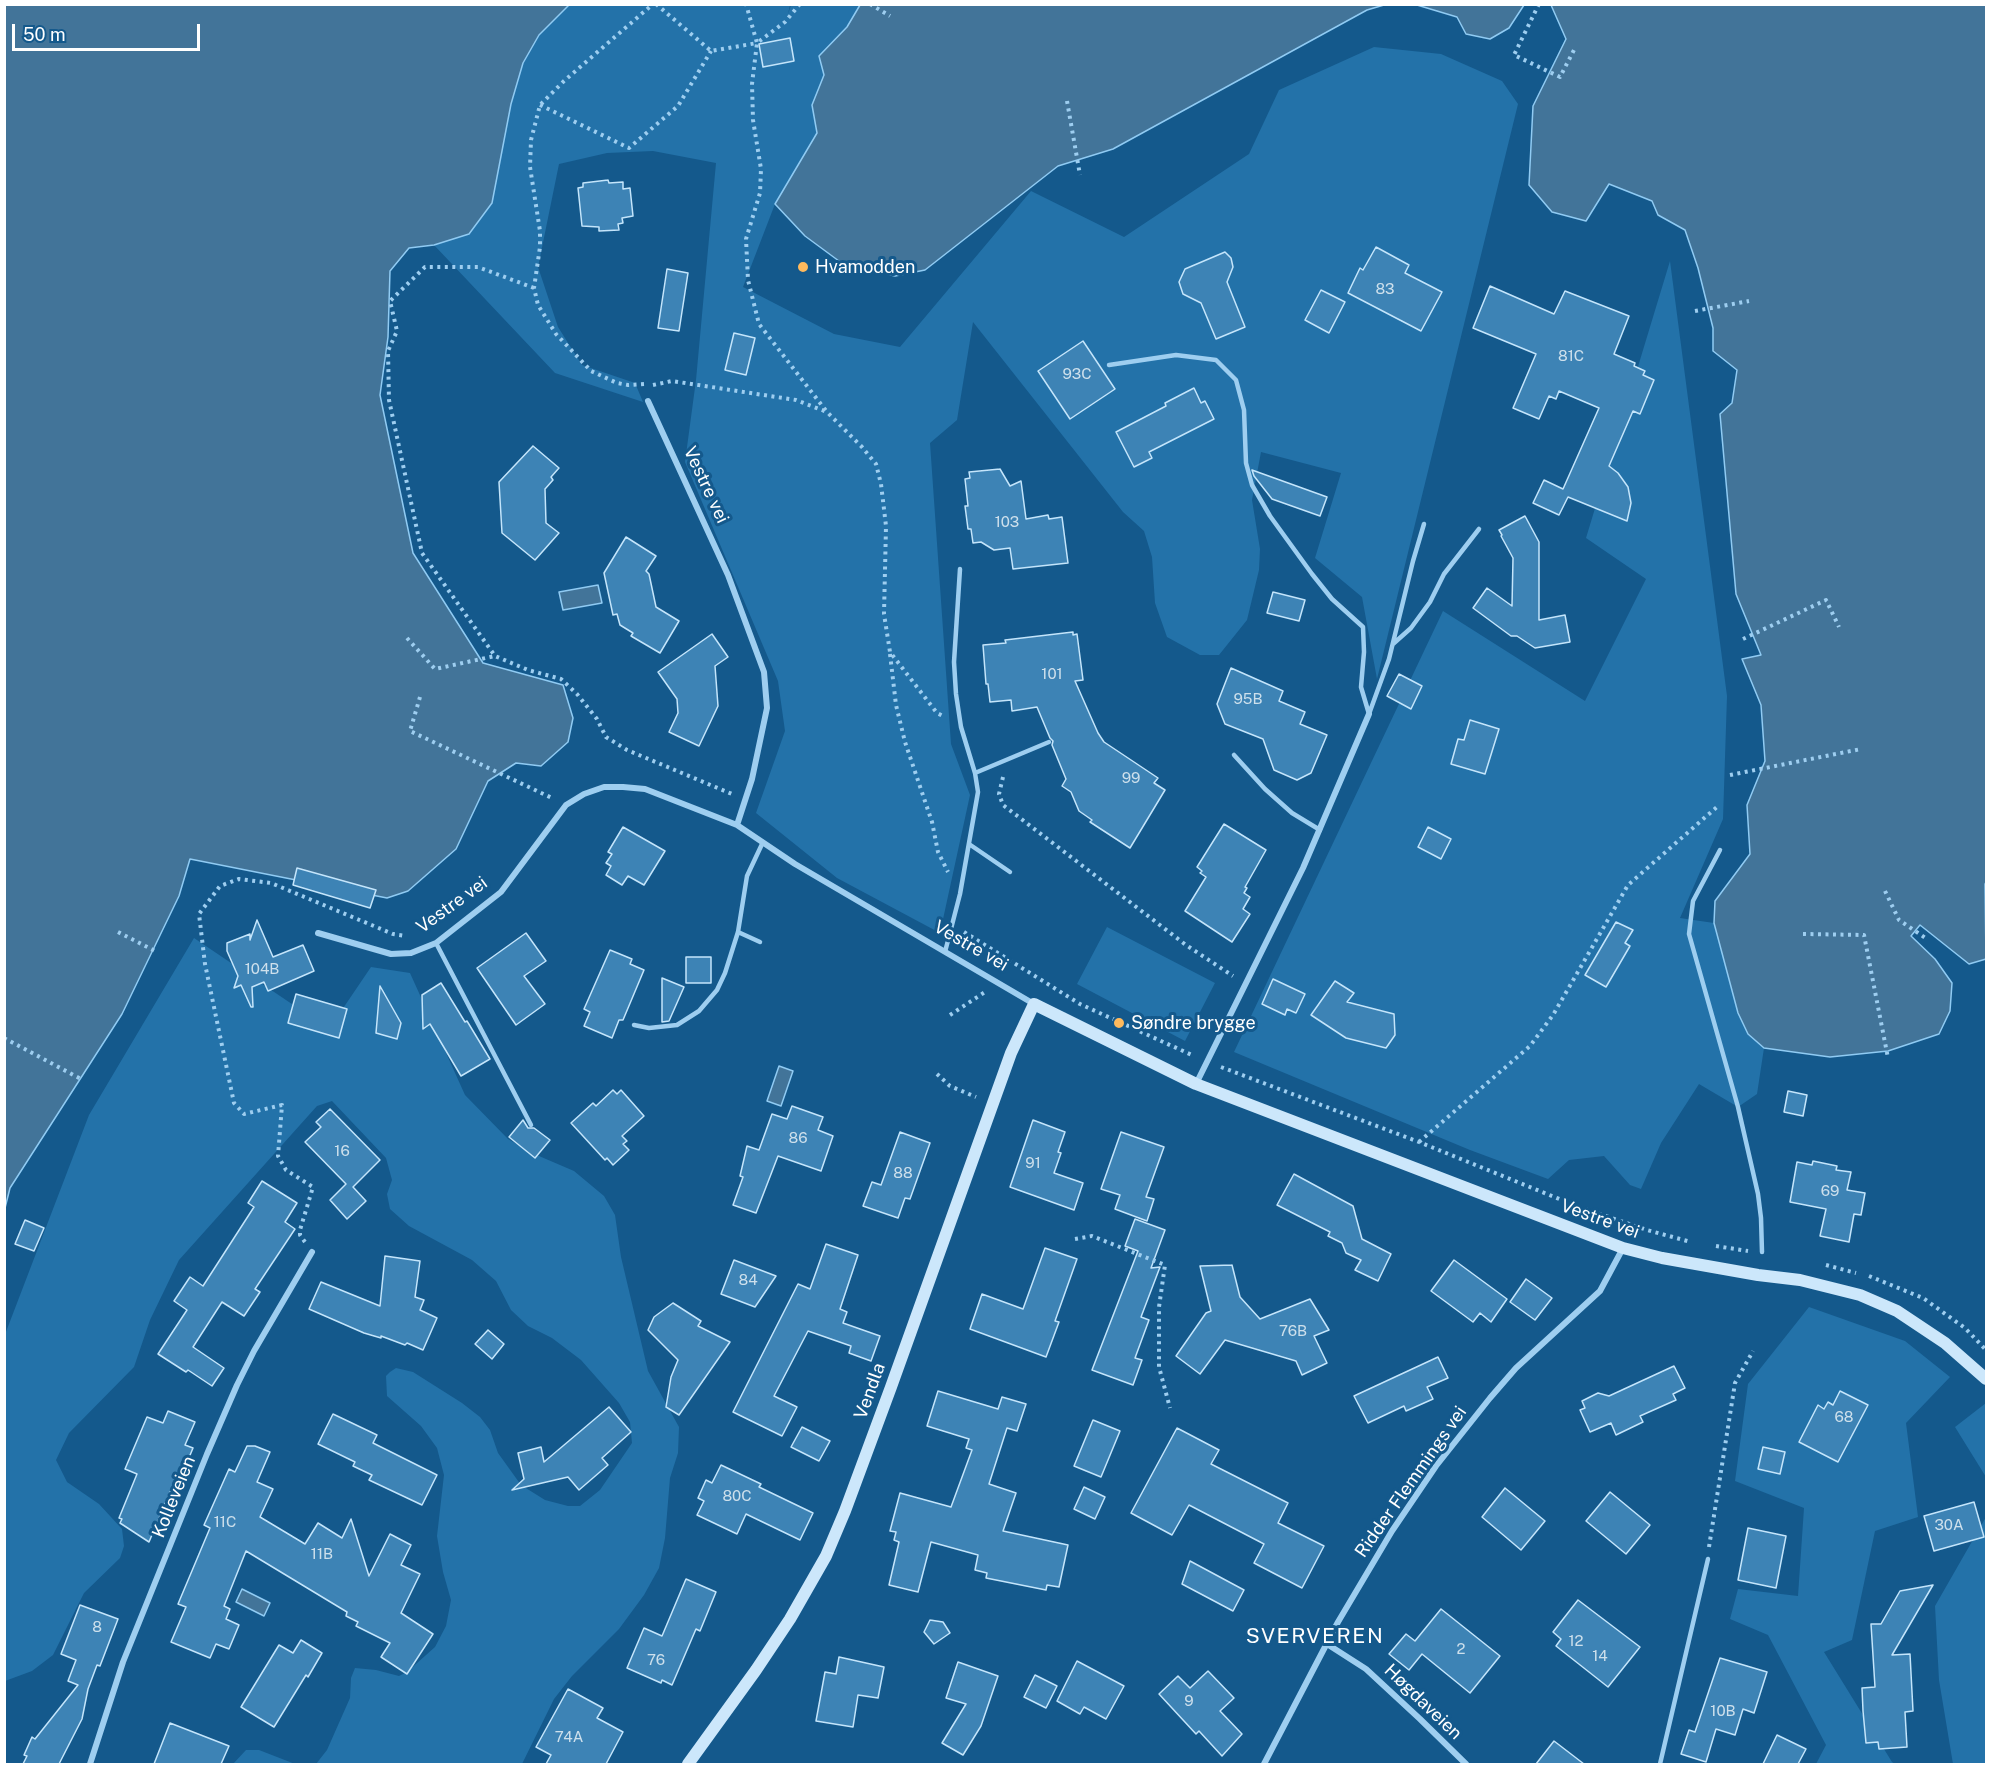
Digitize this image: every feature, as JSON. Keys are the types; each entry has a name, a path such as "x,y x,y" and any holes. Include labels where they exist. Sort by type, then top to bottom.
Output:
{"street":[{"name":"Vestre vei","path":"648,401 728,575 764,672 767,708 746,800 737,825"},
{"path":"1196,1084 1303,868 1369,714"},
{"name":"Vestre vei","path":"318,933 391,954 411,953 436,943 501,892 566,805 584,794 604,787 645,789 737,825 795,864 1034,1004 1196,1084 1623,1248 1662,1258 1800,1280 1860,1294 1897,1311 1945,1343 1986,1379"},
{"name":"Vendla","path":"688,1764 778,1636 825,1556 845,1511 891,1387 1011,1053 1034,1004"},
{"name":"Ridder Flemmings vei","path":"1264,1764 1327,1644 1392,1531 1436,1466 1516,1368 1600,1291 1623,1248"},
{"name":"Kolleveien","path":"90,1764 123,1662 207,1454 254,1351 312,1252"},
{"name":"Høgdaveien","path":"1327,1644 1366,1669 1466,1764"}],"lane":[{"path":"1109,365 1176,355 1216,360 1236,380 1244,410 1246,463 1252,485 1270,516 1312,574 1332,599 1363,627 1364,652 1360,687 1369,714"},
{"path":"1369,714 1393,644 1424,525"},
{"path":"1393,644 1411,628 1430,602 1444,574 1479,529"},
{"path":"945,952 960,894 978,792 975,772 961,727 956,694 954,662 960,569"},
{"path":"975,772 1049,742"},
{"path":"1234,754 1265,789 1292,813 1320,830"},
{"path":"634,1025 649,1028 677,1025 699,1011 717,990 738,933 747,876 763,842"},
{"path":"969,844 1010,872"},
{"path":"1720,850 1693,901 1689,934 1738,1107 1758,1194 1762,1252"},
{"path":"738,933 760,942"},
{"path":"436,943 531,1125"},
{"path":"1660,1764 1708,1559"}],"path":[{"path":"800,4 786,22 758,43 711,51 654,4 564,81 540,105 530,149 530,167 540,231 534,288 538,305 556,334 591,371 617,383 645,386 672,381 796,399 827,412"},
{"path":"746,4 758,43 752,84 753,120 761,170 760,193 746,239 748,280 759,324 827,412 876,464 886,526 884,614 896,705 905,742 932,822 938,852 960,894"},
{"path":"870,4 890,16"},
{"path":"1539,4 1514,55 1560,77 1574,50"},
{"path":"540,105 629,148 678,106 711,51"},
{"path":"1067,101 1080,175"},
{"path":"534,288 478,267 426,267 390,301 396,331 388,351 389,400 422,553 495,656 528,670 561,679 577,694 597,719 606,737 627,750 746,800"},
{"path":"1695,311 1749,301"},
{"path":"1743,639 1826,600 1839,627"},
{"path":"407,638 435,669 495,656"},
{"path":"890,652 938,713 961,727"},
{"path":"420,697 410,731 566,805"},
{"path":"1730,775 1861,749"},
{"path":"995,763 1002,775 999,794 1003,805 1186,945 1246,985"},
{"path":"1419,1142 1530,1046 1553,1015 1628,885 1718,806"},
{"path":"300,1230 313,1186 286,1170 278,1156 282,1105 244,1113 234,1103 205,964 199,914 220,886 238,879 270,883 393,934 436,943"},
{"path":"1886,891 1899,920 1927,939"},
{"path":"952,925 1080,1004 1208,1062 1419,1142 1579,1207 1698,1244"},
{"path":"118,932 157,952"},
{"path":"1803,934 1864,935 1888,1058"},
{"path":"1014,970 1017,965"},
{"path":"950,1015 985,992 991,995"},
{"path":"4,1038 81,1079"},
{"path":"937,1074 950,1086 977,1097"},
{"path":"1075,1239 1092,1236 1165,1264 1160,1307 1159,1367 1170,1408"},
{"path":"1709,1245 1762,1252"},
{"path":"1816,1263 1885,1281 1923,1298 1965,1328 1986,1350"},
{"path":"1708,1559 1735,1383 1753,1351"}],"shaded area":[{"path":"5,5 569,5 539,35 523,63 511,104 492,203 469,234 434,245 409,248 390,271 388,337 380,395 413,553 483,663 563,685 573,718 568,742 541,766 516,763 488,781 456,849 408,891 387,898 190,859 179,896 122,1014 10,1188 5,1208"},
{"path":"569,5 790,5 788,14 791,5 860,5 847,27 819,56 824,75 812,105 817,133 775,204 743,287 834,334 900,347 1031,191 1124,237 1249,154 1279,90 1374,47 1441,54 1502,81 1518,104 1377,679 1362,597 1315,558 1341,473 1261,452 1252,500 1260,549 1259,570 1247,620 1219,655 1200,655 1167,637 1155,603 1152,557 1144,531 1123,512 973,322 957,420 930,443 951,744 970,795 940,933 837,878 756,813 785,731 778,681 685,462 696,380 716,163 653,151 607,153 559,164 538,267 558,327 582,365 635,383 643,402 555,373 434,245 469,234 492,203 511,103 523,63 539,35"},
{"path":"860,5 1384,5 1367,10 1113,149 1058,166 925,270 895,276 843,264 805,236 775,204 817,133 812,105 824,75 819,56 847,27"},
{"path":"1417,5 1524,5 1509,28 1490,39 1466,34 1457,17"},
{"path":"1551,5 1986,5 1986,959 1969,964 1920,925 1911,936 1935,959 1952,983 1950,1011 1939,1034 1888,1051 1830,1057 1764,1048 1748,1034 1738,1013 1714,923 1715,901 1750,854 1747,805 1765,761 1761,705 1742,659 1761,655 1736,594 1720,414 1732,403 1737,370 1713,351 1713,328 1698,268 1685,230 1658,215 1652,201 1609,184 1586,221 1552,212 1529,185 1533,106 1566,39"},
{"path":"1670,261 1727,696 1723,819 1680,918 1714,923 1738,1013 1748,1034 1764,1048 1757,1094 1738,1107 1699,1084 1661,1143 1641,1189 1630,1185 1604,1156 1569,1160 1548,1179 1470,1150 1234,1052 1443,611 1585,701 1646,579 1586,538"},
{"path":"598,585 602,603 563,610 559,592"},
{"path":"1107,927 1215,983 1185,1041 1077,984"},
{"path":"194,938 329,1029 371,967 410,973 465,1095 508,1139 532,1153 574,1171 604,1196 615,1215 621,1257 648,1371 679,1427 678,1453 670,1478 665,1538 659,1568 644,1595 619,1629 572,1676 554,1699 522,1764 316,1764 327,1750 350,1698 351,1678 355,1668 399,1676 407,1672 435,1647 446,1626 451,1600 443,1572 437,1536 444,1475 437,1448 421,1426 387,1396 386,1376 396,1368 413,1372 462,1403 480,1417 490,1430 498,1453 521,1485 545,1500 568,1506 580,1506 600,1490 632,1443 630,1422 619,1403 581,1360 552,1338 528,1326 511,1310 496,1281 472,1260 409,1226 390,1209 387,1194 392,1180 386,1158 332,1101 317,1106 179,1260 150,1320 134,1367 69,1433 56,1460 67,1482 99,1504 122,1529 124,1546 120,1558 84,1593 53,1655 32,1671 5,1681 4,1337 89,1115"},
{"path":"779,1066 793,1071 781,1106 767,1101"},
{"path":"1809,1307 1905,1341 1950,1377 1906,1423 1918,1517 1875,1531 1852,1640 1824,1652 1895,1764 1816,1764 1826,1745 1768,1635 1730,1619 1738,1589 1798,1596 1804,1508 1735,1481 1748,1384"},
{"path":"1986,1403 1986,1477 1955,1427"},
{"path":"1986,1517 1986,1764 1953,1764 1939,1680 1935,1606"},
{"path":"242,1589 270,1603 264,1616 236,1602"},
{"path":"246,1750 259,1750 295,1764 233,1764"}],"building":[{"path":"790,38 794,61 763,67 759,44"},
{"path":"608,180 609,183 623,182 623,189 630,188 633,216 622,218 623,223 618,224 619,230 599,231 599,227 582,226 578,188 583,187 583,183"},
{"path":"1376,247 1409,265 1405,273 1442,292 1421,331 1348,293 1360,268 1363,270"},
{"path":"1225,252 1231,258 1233,267 1227,282 1245,327 1216,339 1201,303 1183,294 1179,282 1185,269"},
{"path":"667,269 688,273 679,331 658,328"},
{"path":"1490,286 1554,314 1565,291 1629,316 1614,354 1635,363 1634,366 1645,371 1643,375 1654,380 1640,414 1633,411 1609,466 1618,473 1628,487 1631,503 1627,521 1568,497 1559,515 1533,503 1544,480 1563,489 1599,408 1559,391 1556,399 1549,396 1539,419 1513,408 1536,354 1473,328"},
{"path":"1321,290 1345,302 1329,333 1305,320"},
{"path":"734,333 755,338 746,375 725,370"},
{"path":"1083,341 1115,389 1070,419 1038,371"},
{"path":"1194,388 1201,403 1205,401 1214,419 1149,452 1152,458 1134,467 1116,432 1166,406 1165,403"},
{"path":"533,446 559,468 545,489 546,523 559,533 535,560 502,533 499,482"},
{"path":"1000,469 1010,486 1021,481 1026,519 1048,515 1049,519 1062,517 1068,563 1013,569 1010,548 994,550 981,542 973,543 971,529 968,529 965,506 968,506 965,479 970,478 969,472"},
{"path":"1252,470 1327,497 1320,516 1272,499"},
{"path":"1525,516 1539,542 1539,620 1565,615 1570,642 1535,648 1517,636 1511,636 1473,608 1487,588 1512,606 1513,558 1499,530"},
{"path":"626,537 656,556 646,571 649,574 656,607 679,621 660,653 631,636 633,633 620,625 617,614 613,615 604,573"},
{"path":"1273,592 1305,600 1299,621 1267,613"},
{"path":"1073,632 1073,635 1077,634 1083,680 1075,681 1098,733 1104,742 1158,778 1154,783 1165,790 1130,848 1090,822 1092,820 1079,811 1071,792 1062,786 1066,779 1052,745 1053,741 1037,707 1012,711 1011,700 990,702 983,645 1006,643 1005,640"},
{"path":"712,634 728,657 715,666 718,706 699,746 669,732 678,713 677,699 658,672"},
{"path":"1231,668 1283,691 1279,701 1305,712 1300,724 1327,735 1311,773 1297,780 1274,770 1263,739 1225,724 1217,704"},
{"path":"1399,674 1422,686 1411,709 1387,696"},
{"path":"1470,720 1499,729 1485,774 1451,764 1458,739 1464,740"},
{"path":"1224,824 1266,850 1245,887 1247,888 1244,893 1250,897 1243,909 1250,914 1232,942 1185,911 1206,877 1197,867"},
{"path":"623,827 665,851 644,885 628,876 622,885 606,875 611,866 606,863 612,854 608,852"},
{"path":"1428,827 1451,839 1441,859 1418,847"},
{"path":"297,868 376,890 370,908 293,885"},
{"path":"257,920 273,957 303,945 314,971 268,991 264,982 252,987 253,1007 251,1007 241,985 234,988 238,976 227,951 227,943 250,934 250,940"},
{"path":"1616,922 1633,930 1625,943 1630,946 1606,987 1585,975"},
{"path":"526,933 546,961 524,976 545,1004 516,1025 477,968"},
{"path":"610,950 632,959 630,964 644,970 623,1020 619,1020 612,1038 584,1026 590,1012 584,1009"},
{"path":"686,957 711,957 711,983 686,983"},
{"path":"662,978 684,987 669,1021 662,1022"},
{"path":"1273,979 1305,994 1296,1013 1287,1009 1285,1015 1262,1004"},
{"path":"1335,981 1354,993 1347,1002 1394,1014 1395,1035 1386,1048 1346,1038 1311,1015"},
{"path":"441,983 490,1059 461,1076 430,1024 423,1029 422,995"},
{"path":"380,986 401,1023 397,1039 376,1033"},
{"path":"296,994 347,1009 339,1038 288,1023"},
{"path":"613,1090 617,1094 621,1090 644,1116 622,1136 627,1141 623,1144 629,1150 613,1165 607,1158 605,1160 571,1123 593,1103 596,1106"},
{"path":"1788,1091 1807,1095 1803,1116 1784,1112"},
{"path":"792,1106 823,1117 818,1130 833,1136 821,1171 778,1156 756,1213 733,1205 743,1177 740,1176 747,1146 759,1150 772,1114 787,1119"},
{"path":"330,1109 380,1160 353,1187 366,1201 347,1219 330,1200 346,1184 305,1142 321,1127 316,1122"},
{"path":"523,1120 528,1128 534,1128 550,1140 535,1158 509,1137"},
{"path":"1033,1120 1065,1132 1054,1173 1083,1183 1074,1210 1010,1187"},
{"path":"900,1132 930,1143 910,1199 905,1198 898,1218 863,1206 872,1182 881,1185"},
{"path":"1121,1132 1164,1147 1146,1197 1154,1199 1147,1221 1115,1209 1120,1195 1101,1189"},
{"path":"1813,1161 1837,1166 1836,1170 1851,1172 1847,1190 1865,1193 1861,1215 1854,1214 1849,1242 1820,1236 1826,1209 1790,1202 1797,1162 1812,1165"},
{"path":"1294,1174 1353,1206 1362,1239 1391,1254 1378,1281 1355,1270 1361,1260 1346,1253 1342,1243 1328,1236 1330,1232 1277,1205"},
{"path":"262,1181 297,1203 285,1222 295,1229 255,1289 260,1292 244,1316 222,1302 193,1347 224,1368 212,1386 158,1354 187,1310 174,1301 190,1277 203,1286 254,1207 248,1203"},
{"path":"1135,1219 1165,1230 1151,1268 1160,1267 1141,1317 1149,1320 1135,1358 1142,1360 1133,1385 1092,1370 1138,1251 1125,1246"},
{"path":"25,1220 44,1228 34,1251 15,1244"},
{"path":"826,1244 858,1255 840,1309 847,1312 843,1323 880,1336 871,1361 849,1353 851,1346 808,1331 774,1396 797,1407 782,1436 733,1412 798,1284 810,1289"},
{"path":"1045,1248 1077,1259 1055,1321 1059,1322 1046,1357 970,1329 982,1294 1023,1309"},
{"path":"385,1256 420,1261 415,1297 424,1300 420,1310 437,1318 423,1350 407,1343 405,1345 381,1336 381,1338 364,1333 309,1309 321,1282 380,1306"},
{"path":"734,1260 776,1276 755,1307 721,1294"},
{"path":"1454,1260 1507,1299 1491,1322 1480,1313 1473,1322 1431,1291"},
{"path":"1232,1265 1240,1297 1260,1319 1310,1299 1329,1330 1314,1336 1327,1363 1302,1375 1296,1361 1225,1340 1200,1374 1176,1356 1206,1313 1211,1311 1200,1266"},
{"path":"1526,1279 1552,1298 1535,1320 1510,1302"},
{"path":"673,1303 701,1321 698,1326 730,1342 679,1415 666,1407 671,1377 678,1360 648,1330 654,1317"},
{"path":"488,1330 504,1344 492,1359 475,1344"},
{"path":"1438,1357 1448,1378 1427,1387 1433,1399 1406,1411 1404,1406 1368,1423 1354,1396"},
{"path":"1674,1366 1685,1388 1673,1394 1676,1400 1640,1416 1643,1422 1616,1435 1611,1423 1590,1432 1580,1410 1585,1408 1582,1401 1598,1393 1609,1396"},
{"path":"938,1391 998,1409 1002,1397 1026,1404 1017,1431 1007,1428 989,1484 1016,1493 1003,1531 1068,1545 1059,1587 1047,1585 1046,1590 986,1578 987,1573 975,1570 978,1555 931,1542 918,1592 889,1585 899,1542 894,1540 896,1532 890,1531 900,1493 951,1507 972,1450 966,1448 969,1439 927,1426"},
{"path":"1840,1391 1868,1405 1838,1462 1799,1442 1818,1405 1824,1409 1828,1402 1833,1405"},
{"path":"609,1407 631,1432 602,1458 608,1465 579,1490 568,1477 512,1490 524,1479 518,1453 541,1447 544,1462"},
{"path":"168,1411 195,1422 185,1445 193,1448 174,1494 170,1492 149,1542 120,1523 122,1519 119,1518 137,1474 125,1469 147,1417 163,1423"},
{"path":"333,1414 377,1435 373,1443 437,1475 422,1505 369,1480 372,1475 353,1466 355,1462 318,1444"},
{"path":"1093,1420 1120,1431 1101,1477 1074,1466"},
{"path":"802,1427 830,1441 819,1461 791,1447"},
{"path":"1177,1428 1219,1450 1211,1464 1288,1503 1278,1523 1324,1546 1302,1588 1254,1563 1264,1544 1189,1505 1172,1535 1131,1513"},
{"path":"247,1446 255,1446 270,1452 257,1482 273,1489 260,1517 305,1544 318,1523 342,1538 351,1519 369,1576 390,1534 411,1545 401,1565 420,1574 401,1613 433,1634 407,1674 381,1657 390,1643 356,1626 358,1622 346,1616 347,1612 246,1551 224,1606 230,1609 226,1619 239,1625 229,1649 216,1644 210,1658 171,1642 186,1607 178,1604 210,1528 204,1525 229,1469 235,1472"},
{"path":"1763,1447 1785,1452 1780,1474 1758,1469"},
{"path":"721,1465 761,1484 759,1487 813,1513 800,1540 746,1514 737,1534 697,1515 704,1501 698,1498 706,1480 712,1483"},
{"path":"1084,1487 1105,1497 1095,1519 1074,1509"},
{"path":"1505,1488 1545,1521 1521,1550 1482,1517"},
{"path":"1610,1492 1650,1525 1626,1554 1586,1521"},
{"path":"1974,1502 1984,1537 1934,1551 1924,1516"},
{"path":"1748,1528 1786,1536 1776,1588 1738,1580"},
{"path":"1190,1561 1244,1590 1233,1611 1182,1584"},
{"path":"686,1579 716,1592 700,1631 696,1629 672,1685 662,1680 661,1683 627,1668 644,1628 662,1636"},
{"path":"1933,1585 1892,1655 1910,1654 1913,1711 1905,1712 1907,1747 1879,1749 1878,1742 1866,1743 1863,1711 1862,1688 1875,1687 1871,1624 1881,1624 1900,1591"},
{"path":"1578,1600 1640,1647 1608,1687 1556,1646 1561,1639 1553,1632"},
{"path":"80,1605 118,1619 100,1666 97,1665 88,1689 82,1719 59,1764 23,1764 27,1756 24,1755 32,1737 35,1739 78,1685 68,1681 76,1660 61,1654"},
{"path":"1441,1609 1500,1656 1470,1693 1422,1654 1409,1670 1389,1654 1406,1634 1415,1641"},
{"path":"930,1620 943,1622 950,1633 934,1644 924,1632"},
{"path":"301,1640 322,1653 274,1727 241,1707 279,1645 293,1653"},
{"path":"839,1657 884,1667 878,1698 858,1695 853,1727 816,1721 825,1672 836,1674"},
{"path":"1720,1658 1767,1672 1754,1713 1743,1709 1735,1735 1716,1729 1706,1762 1681,1754 1689,1730 1695,1732"},
{"path":"1077,1661 1124,1686 1106,1719 1084,1707 1080,1714 1057,1701"},
{"path":"958,1662 998,1676 981,1726 963,1755 942,1743 966,1704 946,1698"},
{"path":"1208,1671 1234,1698 1220,1711 1242,1734 1222,1756 1199,1731 1196,1734 1159,1694 1178,1676 1190,1688"},
{"path":"1035,1675 1057,1686 1046,1708 1024,1697"},
{"path":"568,1689 603,1708 597,1718 623,1732 606,1764 546,1764 551,1755 536,1747"},
{"path":"170,1723 229,1746 221,1764 154,1764"},
{"path":"1777,1735 1806,1749 1798,1764 1763,1764"},
{"path":"1554,1741 1584,1764 1536,1764"}],"place":[{"name":"Hvamodden","path":"803,267"},
{"name":"Søndre brygge","path":"1119,1023"}],"district":[{"name":"SVERVEREN","path":"1315,1637"}]}
